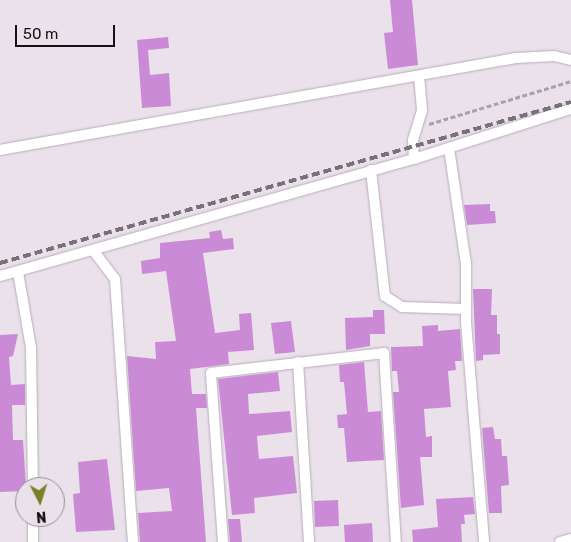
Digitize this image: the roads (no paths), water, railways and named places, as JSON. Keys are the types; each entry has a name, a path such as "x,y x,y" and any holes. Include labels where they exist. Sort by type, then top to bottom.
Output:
{"street":[{"path":"0,150 539,55 571,60"},
{"path":"414,159 413,140 422,110 419,76"},
{"path":"0,276 414,159 571,109"},
{"path":"449,148 464,245 466,309 484,542"},
{"path":"371,170 385,296 402,307 466,309"},
{"path":"93,250 115,279 133,542"},
{"path":"18,272 31,348 33,477"},
{"path":"224,542 211,373 384,353 396,542"},
{"path":"298,362 309,542"},
{"path":"33,527 33,542"},
{"path":"560,542 571,539"}],"railway":[{"path":"0,263 571,102"}]}
